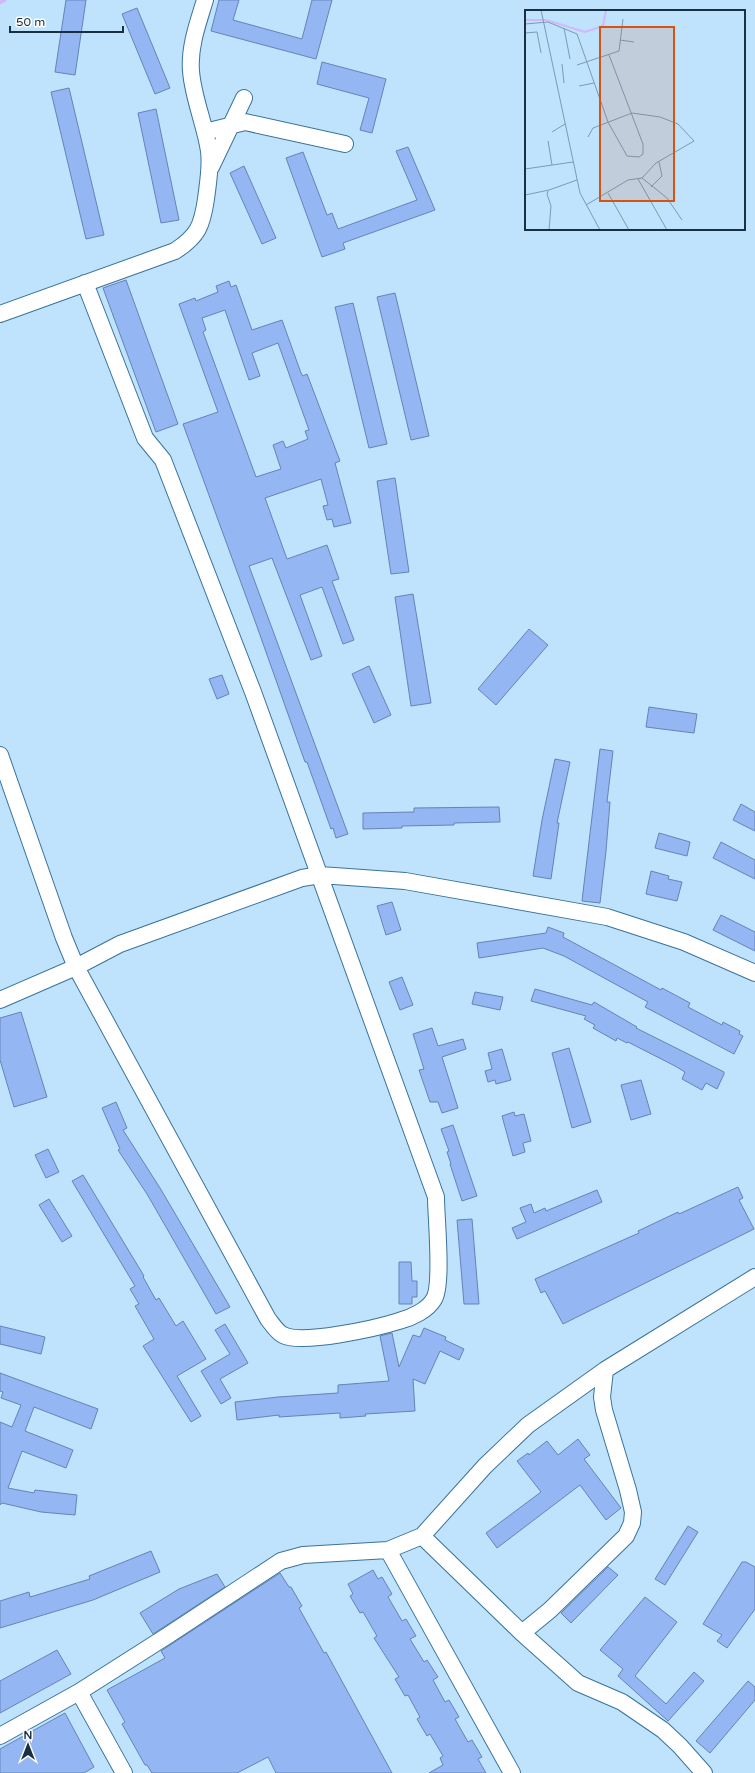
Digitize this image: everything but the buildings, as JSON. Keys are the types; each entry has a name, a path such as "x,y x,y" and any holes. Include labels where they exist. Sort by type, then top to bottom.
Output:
{"street":[{"path":"0,314 175,251 189,242 198,230 203,219 210,168 209,152 191,71 191,53 204,0"},
{"path":"210,168 229,126 244,98"},
{"path":"205,132 245,122 345,144"},
{"path":"0,755 64,938 76,967 268,1319 283,1335 303,1338 324,1337 400,1321 427,1308 435,1299 438,1284 436,1197 253,692 163,460 145,438 85,283"},
{"path":"0,1000 76,967 120,944 302,878 320,875 405,881 607,917 684,942 755,973"},
{"path":"0,1736 79,1692 207,1611 281,1561 303,1555 388,1550 422,1536 485,1466 528,1425 605,1370 755,1277"},
{"path":"522,1633 550,1610 626,1536 632,1523 633,1512 628,1490 604,1410 602,1397 605,1370"},
{"path":"422,1536 522,1633 578,1683 622,1702 663,1730 680,1746 704,1773"},
{"path":"388,1550 512,1773"},
{"path":"79,1692 124,1773"}],"waterway":[{"path":"0,2 4,0"}]}
